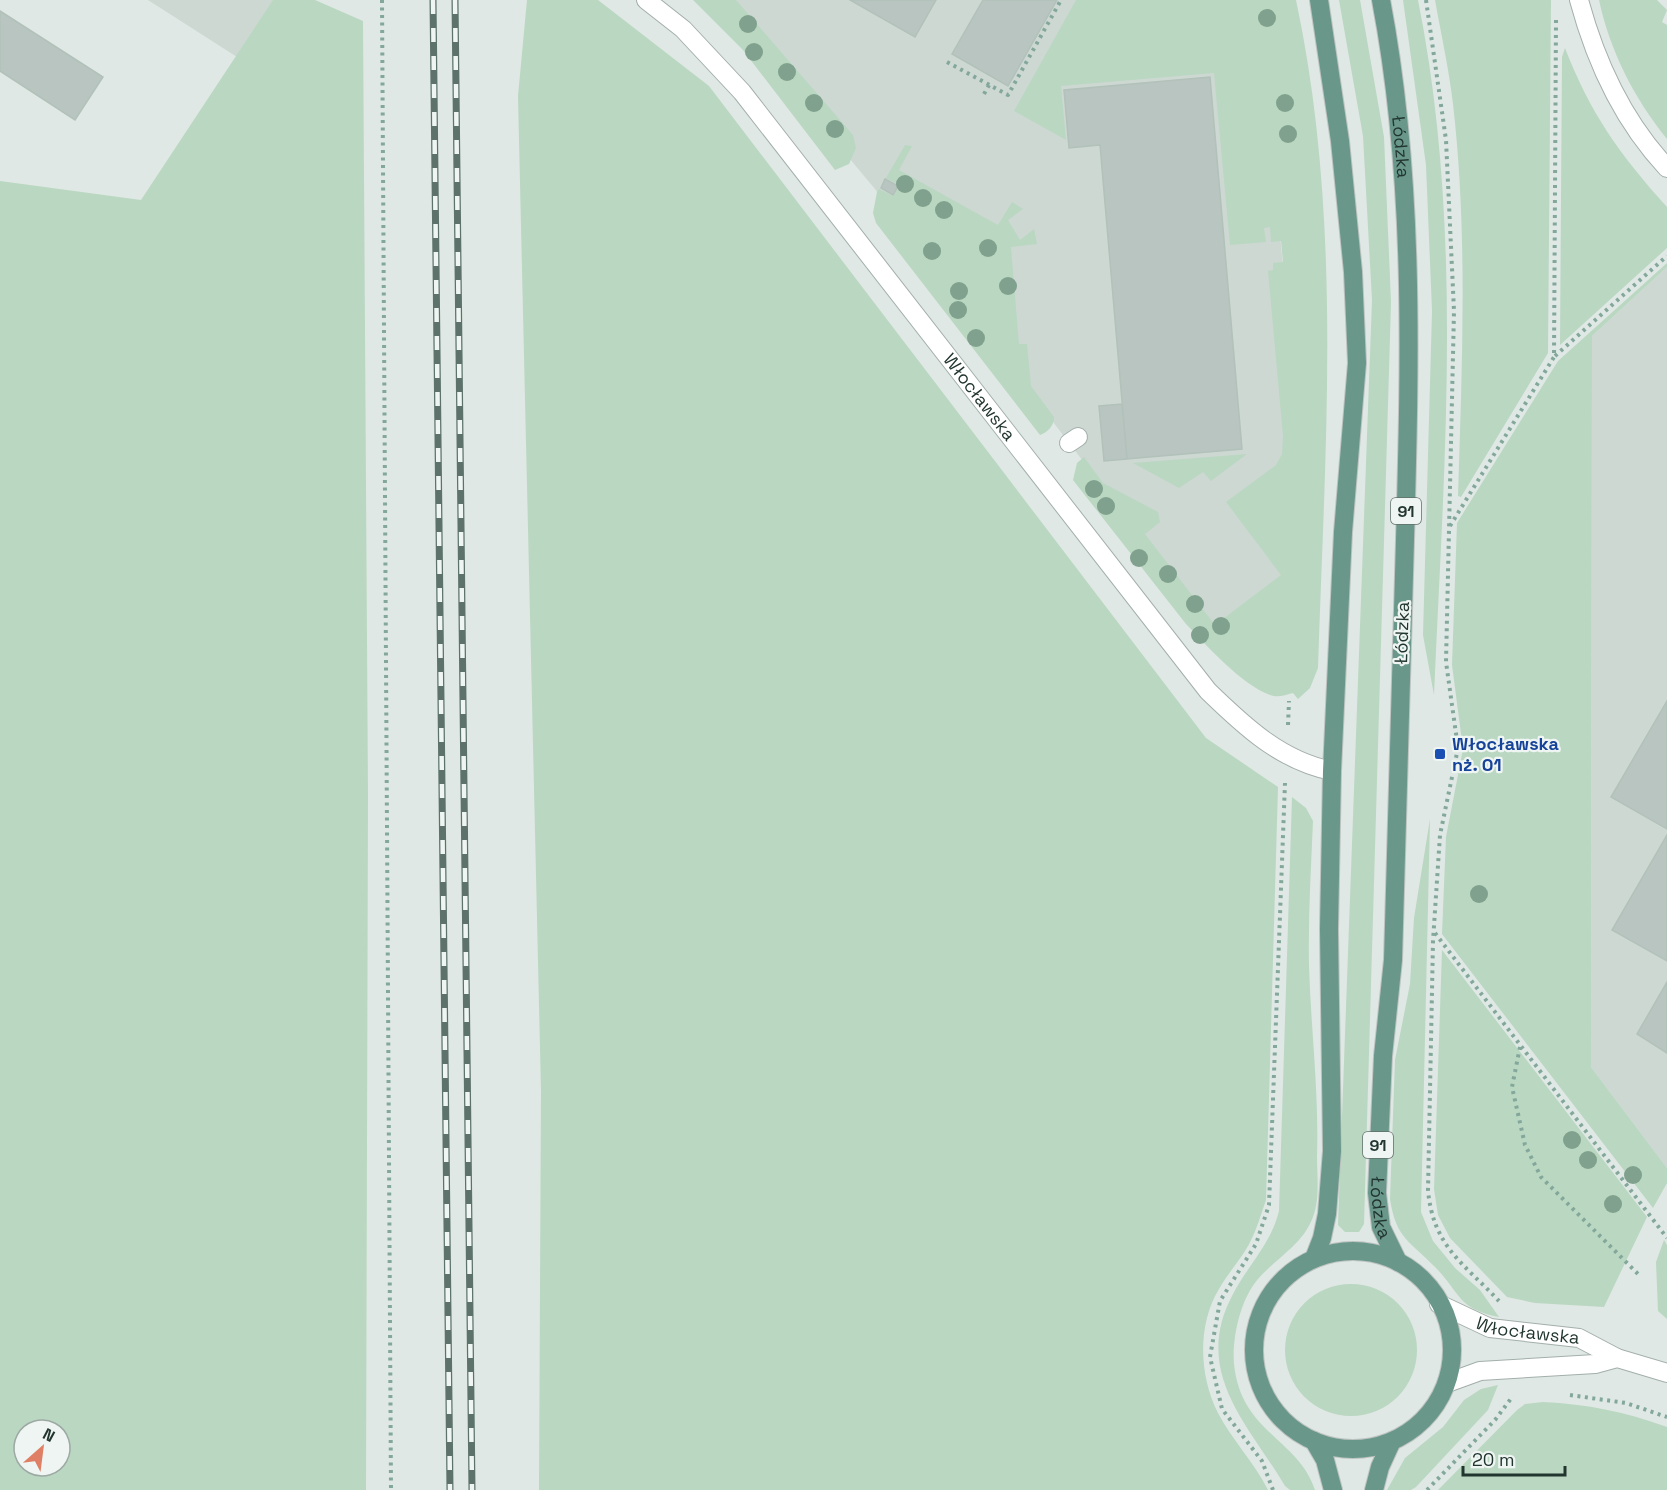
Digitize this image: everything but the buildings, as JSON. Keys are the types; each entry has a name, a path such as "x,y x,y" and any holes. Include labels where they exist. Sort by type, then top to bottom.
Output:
{"main road":[{"path":"1315,1256 1327,1214 1332,1151 1329,929 1332,771 1343,532 1357,372 1357,332 1339,130 1318,0"},
{"name":"Łódzka","path":"1381,0 1392,58 1403,150 1410,300 1393,960 1383,1056 1377,1193 1381,1227 1398,1262"},
{"name":"91","path":"1344,1250 1369,1251 1398,1262 1422,1281 1439,1304 1449,1325 1452,1340 1447,1383 1427,1418 1391,1443 1368,1449 1339,1450 1314,1441 1286,1423 1271,1405 1259,1383 1255,1354 1257,1328 1264,1305 1289,1272 1315,1256 1344,1250"},
{"path":"1314,1441 1325,1460 1333,1490"},
{"path":"1374,1490 1380,1467 1391,1443"}],"street":[{"name":"Włocławska","path":"646,0 683,29 742,92 1208,691 1246,727 1286,756 1314,768 1332,771"},
{"path":"1579,0 1607,83 1644,142 1667,168"},
{"name":"Włocławska","path":"1439,1304 1490,1328 1579,1338 1617,1358 1667,1373"},
{"name":"Włocławska","path":"1447,1383 1480,1371 1595,1364 1617,1358"}],"path":[{"path":"382,0 391,1490"},
{"path":"948,62 1008,95 1061,0"},
{"path":"1426,0 1446,140 1454,300 1446,662 1458,748 1440,835 1434,933 1428,1190 1430,1213 1437,1234 1507,1309"},
{"path":"1554,357 1556,15"},
{"path":"984,94 989,85"},
{"path":"1449,527 1554,357 1667,256"},
{"path":"1274,1490 1262,1461 1222,1409 1210,1357 1220,1301 1257,1244 1269,1205 1288,701"},
{"path":"1434,933 1667,1238"},
{"path":"1520,1046 1512,1087 1525,1145 1541,1177 1639,1275"},
{"path":"1427,1490 1495,1420 1515,1392"},
{"path":"1562,1394 1626,1403 1667,1417"}],"shaded area":[{"path":"148,0 276,0 237,57"},
{"path":"717,0 1242,0 1263,72 1291,342 1295,617 1219,639 875,189"},
{"path":"1667,267 1667,1168 1591,1067 1592,336"}],"green space":[{"path":"273,0 315,0 363,21 368,796 366,1490 0,1490 0,181 141,200"},
{"path":"527,0 598,0 709,86 1206,738 1278,787 1266,1200 1249,1245 1212,1303 1204,1334 1203,1351 1207,1383 1218,1413 1268,1490 539,1490 541,1091 518,96"},
{"path":"693,0 736,0 853,135 856,148 849,164 835,170 743,50"},
{"path":"1076,0 1296,0 1311,83 1320,166 1327,333 1327,417 1318,668 1310,688 1298,699 1293,693 1276,696 1259,690 1214,653 1186,624 1073,480 1077,463 1084,457 1103,483 1158,512 1160,522 1145,534 1215,625 1281,575 1226,502 1276,465 1282,454 1283,436 1268,271 1273,270 1273,263 1283,262 1281,241 1271,242 1270,227 1264,228 1266,242 1230,245 1214,73 1061,86 1066,140 1014,111"},
{"path":"1339,0 1360,0 1384,137 1391,302 1364,1224 1359,1232 1345,1232 1338,1225 1372,300 1363,136"},
{"path":"1403,0 1418,0 1432,86 1441,173 1446,260 1445,434 1434,695 1423,635 1432,311 1426,165"},
{"path":"1435,0 1551,0 1548,353 1461,497 1458,496 1463,300 1461,202 1453,104"},
{"path":"1599,0 1657,0 1667,10 1662,22 1667,25 1667,139 1644,107 1625,73 1610,37"},
{"path":"1565,48 1585,93 1608,132 1667,207 1667,248 1560,345 1562,57"},
{"path":"905,145 912,146 899,170 998,225 1012,202 1023,209 1008,220 1020,240 1034,229 1037,244 1011,247 1019,344 1027,344 1031,386 1054,417 1052,426 1043,434 1040,435 876,223 873,213 877,192 879,189 893,196 899,185 886,178"},
{"path":"1667,263 1667,267 1592,336 1591,1067 1667,1168 1667,1183 1653,1208 1442,934 1446,837 1463,749 1452,665 1457,523 1558,361"},
{"path":"1247,454 1211,481 1203,472 1179,488 1133,463"},
{"path":"1292,797 1306,808 1313,821 1309,948 1317,1109 1317,1200 1307,1229 1293,1247 1258,1279 1246,1297 1236,1331 1234,1364 1239,1387 1247,1405 1258,1420 1296,1458 1307,1472 1315,1490 1290,1490 1285,1486 1230,1396 1222,1373 1218,1348 1222,1322 1233,1294 1271,1234 1279,1211"},
{"path":"1430,819 1421,1212 1433,1241 1455,1268 1480,1290 1499,1317 1485,1314 1467,1304 1426,1258 1411,1245 1396,1223 1390,1199 1395,1060 1410,984 1414,918"},
{"path":"1442,950 1647,1217 1604,1307 1535,1303 1507,1297 1450,1238 1438,1215 1434,1189"},
{"path":"1664,1240 1667,1245 1667,1319 1658,1311 1656,1262"},
{"path":"1351,1284 1376,1289 1398,1303 1412,1325 1417,1350 1412,1375 1398,1397 1376,1411 1351,1416 1326,1411 1304,1397 1290,1375 1285,1350 1290,1325 1304,1303 1326,1289"},
{"path":"1498,1385 1488,1410 1416,1487 1411,1490 1387,1490 1405,1458 1443,1427 1464,1400 1481,1389"},
{"path":"1543,1402 1606,1410 1667,1427 1667,1490 1438,1490 1517,1410 1525,1404"}],"railway":[{"path":"433,0 450,1490"},
{"path":"455,0 472,1490"}],"place":[{"name":"Włocławska nż. 01","path":"1440,754"}]}
